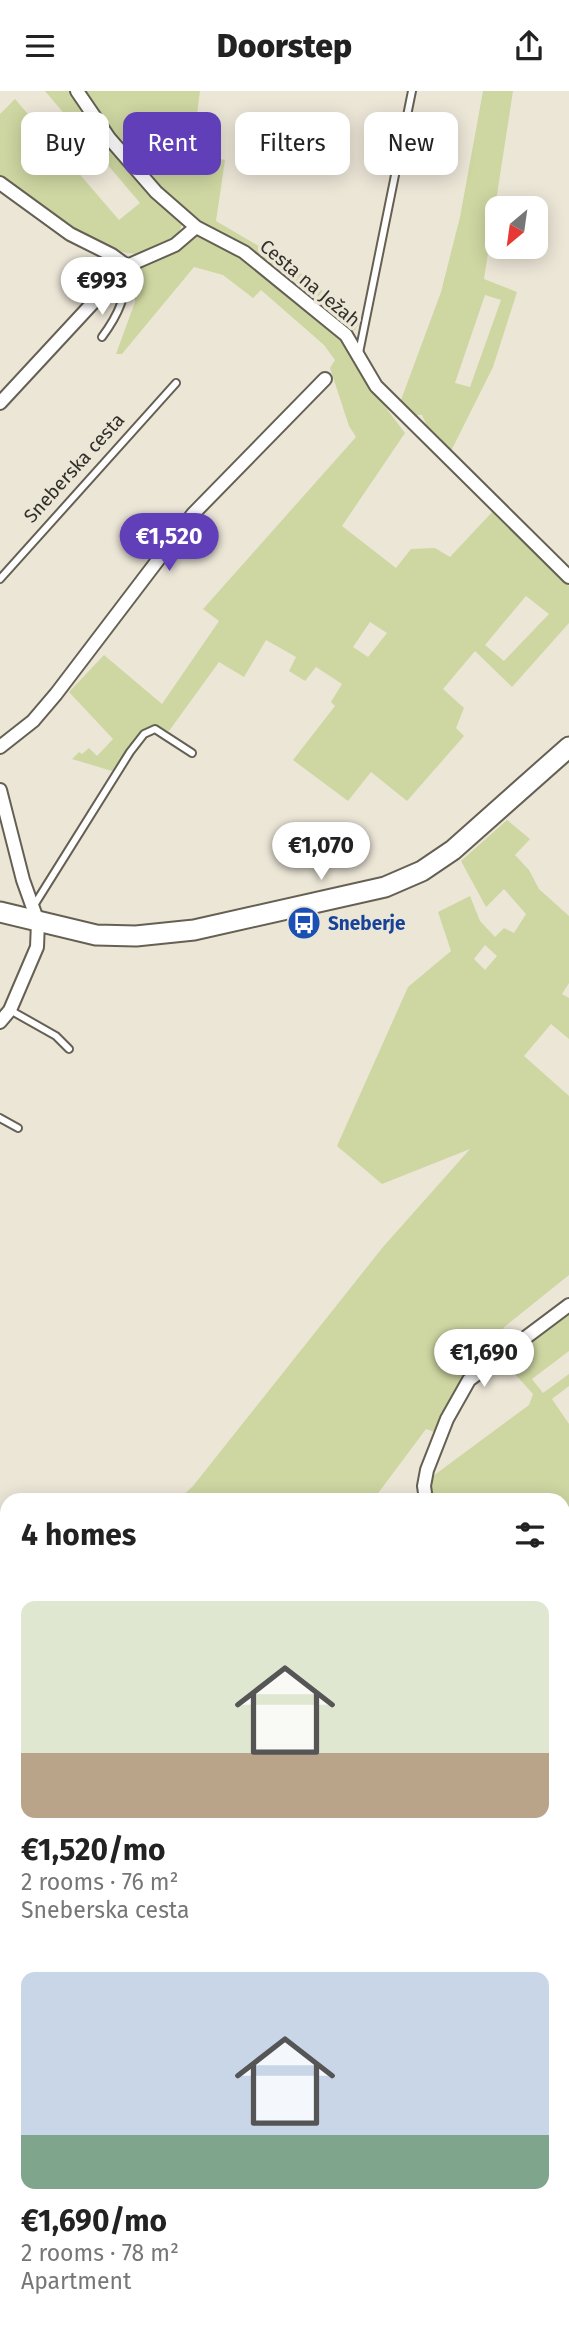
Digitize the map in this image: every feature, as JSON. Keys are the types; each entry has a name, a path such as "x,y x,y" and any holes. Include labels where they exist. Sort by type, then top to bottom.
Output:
{"main road":[{"path":"0,912 35,915 96,935 136,936 194,930 385,887 422,871 453,850 569,747"}],"street":[{"name":"Cesta na Ježah","path":"77,91 109,138 156,192 196,227 244,253 346,335 376,386 569,577"},
{"path":"0,183 70,234 112,255 127,266"},
{"path":"0,403 127,266 175,245 196,227"},
{"path":"0,747 33,721 56,694 193,514 325,379"},
{"path":"0,790 35,915 37,947 9,1010 0,1023"},
{"path":"426,1493 428,1470 447,1419 469,1380 569,1305"}],"lane":[{"path":"359,353 412,91"},
{"path":"102,338 123,303 127,266"},
{"name":"Sneberska cesta","path":"0,579 176,383"},
{"path":"35,915 130,752 145,734 155,729 192,753"},
{"path":"9,1010 56,1036 69,1049"},
{"path":"0,1118 19,1128"}],"green space":[{"path":"45,91 72,91 90,112 63,112"},
{"path":"84,91 200,91 197,112 123,112 123,147 109,128 109,112 98,112"},
{"path":"483,91 513,91 497,196 485,196 487,259 484,279 517,292 493,367 449,455 424,434 427,426 422,415 416,415 410,421 398,408 441,292 460,217","holes":["485,295 501,300 470,387 455,383"]},
{"path":"15,99 26,112 21,112 21,175 80,175 119,220 140,203 109,166 109,134 123,150 123,175 145,175 182,218 180,230 166,244 136,254 100,244 64,224 0,176 0,114"},
{"path":"221,159 225,160 216,221 291,265 360,322 355,330 351,331 287,274 201,222 161,191 146,175 221,175"},
{"path":"198,236 229,248 313,308 355,353 383,404 405,433 342,526 396,568 411,549 435,548 450,557 495,509 569,586 569,623 512,687 475,651 443,689 464,708 456,728 464,736 407,801 371,772 348,801 293,760 335,706 331,702 342,684 316,667 305,681 289,671 296,657 266,640 244,677 219,662 169,731 155,727 142,730 112,771 72,759 89,748 97,756 113,739 69,692 104,655 162,704 219,621 203,609 356,437 349,426 330,368 335,360 324,345 261,290 253,298 223,275 194,267 122,354 116,354 135,302 134,275 141,265","holes":["526,596 549,614 504,661 485,645","370,622 387,633 368,657 353,647"]},
{"path":"507,820 530,839 515,855 529,870 539,889 569,916 569,983 562,994 569,998 569,1039 551,1024 524,1056 569,1096 569,1275 503,1328 513,1342 478,1368 437,1433 426,1429 378,1493 186,1493 383,1247 470,1149 382,1184 337,1146 408,987 451,951 438,912 470,896 480,921 495,937 504,928 514,933 526,914 504,889 486,907 461,861","holes":["485,945 497,956 485,970 474,959"]},
{"path":"569,1310 569,1351 532,1379 543,1393 569,1374 569,1386 552,1399 569,1424 569,1493 430,1493 429,1479 529,1405 533,1394 503,1361"}],"place":[{"name":"Sneberje","path":"304,923"}]}
